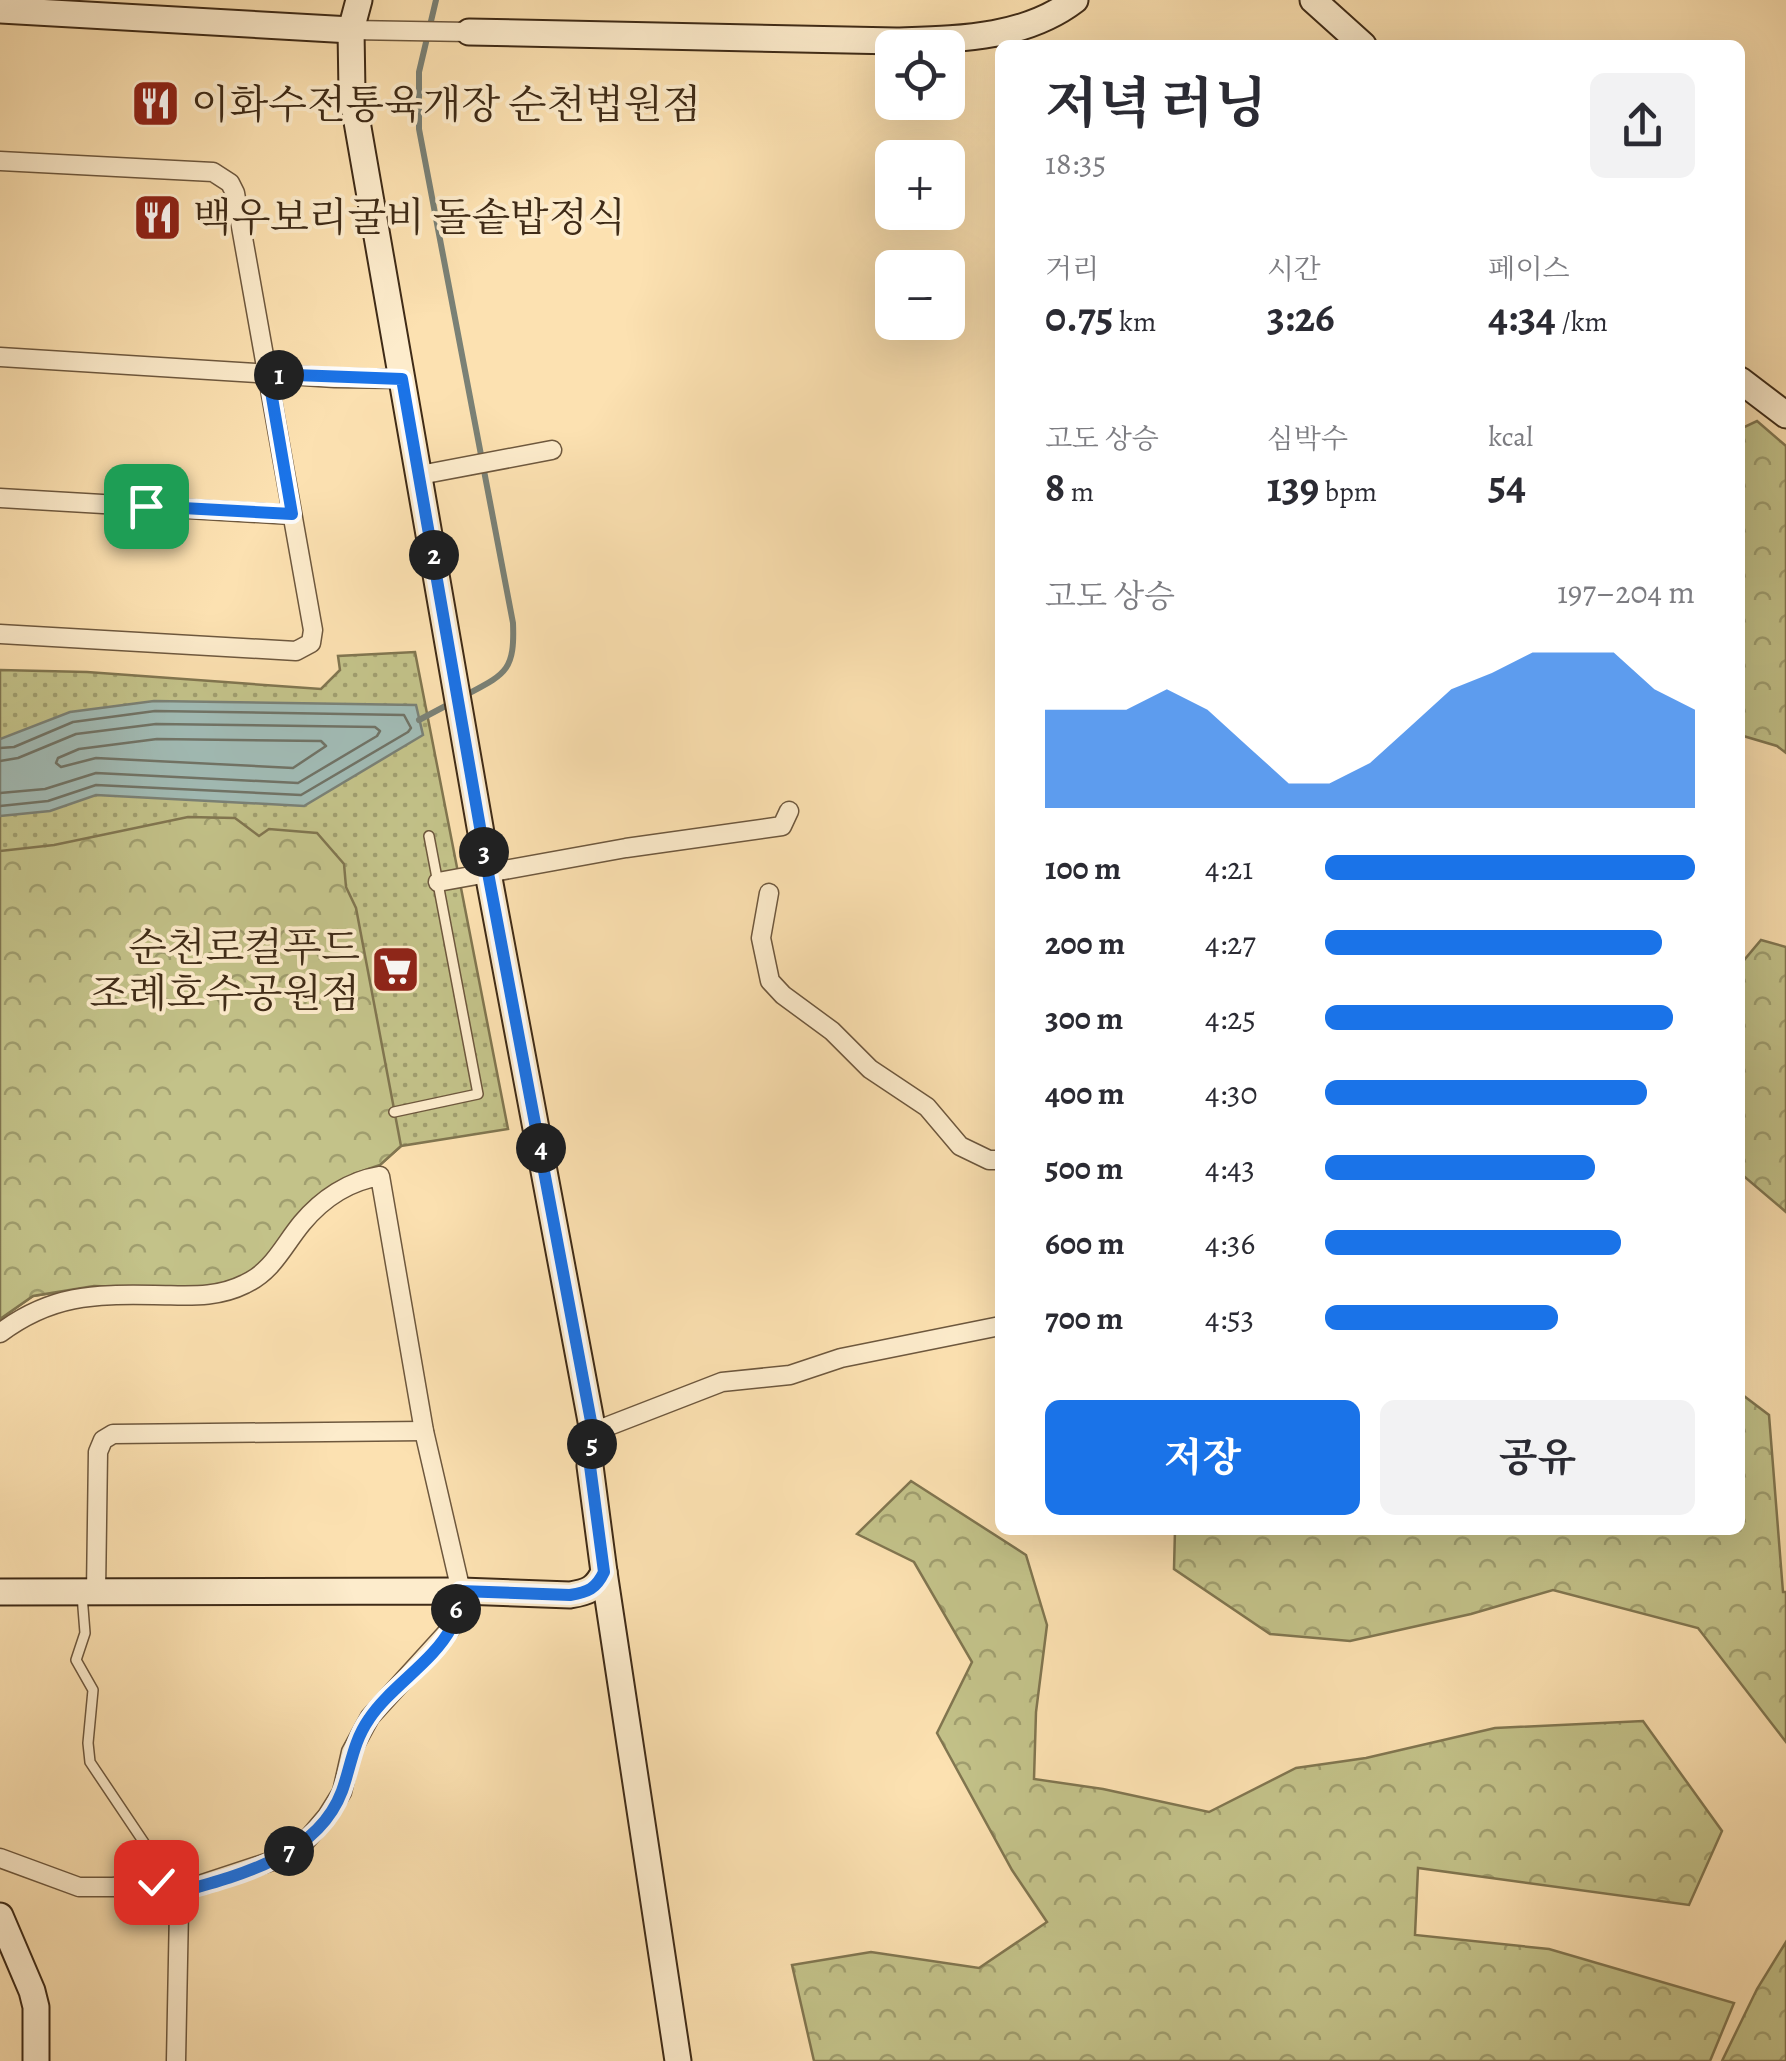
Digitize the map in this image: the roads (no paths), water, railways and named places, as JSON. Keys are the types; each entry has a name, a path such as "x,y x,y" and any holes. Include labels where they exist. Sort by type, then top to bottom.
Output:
{"street":[{"path":"358,0 351,30 352,93 488,873 593,1432 590,1466 604,1572 678,2061"},
{"path":"0,10 351,30 896,41 957,39 1002,32 1037,21 1076,0"},
{"path":"1313,0 1357,40"},
{"path":"0,161 213,172 223,177 235,193 313,630 311,643 304,649 0,634"},
{"path":"0,357 402,379"},
{"path":"1745,384 1786,416"},
{"path":"420,475 552,450"},
{"path":"0,498 292,514"},
{"path":"438,882 645,844 782,826 789,812"},
{"path":"768,893 760,938 770,981 832,1031 879,1076 926,1107 960,1146 995,1160"},
{"path":"0,1332 52,1302 92,1296 186,1298 220,1294 244,1285 266,1272 302,1223 329,1198 350,1184 380,1176 424,1431 460,1591 451,1628 370,1718 351,1752 342,1792 305,1842 272,1862 172,1894"},
{"path":"593,1432 722,1382 790,1375 841,1358 995,1327"},
{"path":"89,1592 98,1452 103,1440 113,1434 424,1431"},
{"path":"0,1592 460,1591 570,1595 587,1592 598,1584 604,1572"},
{"path":"0,1858 79,1886 156,1882 172,1894 179,1909 176,2061"},
{"path":"0,1916 36,2006 36,2061"}],"lane":[{"path":"394,1112 478,1094 429,836"},
{"path":"89,1592 85,1633 76,1660 93,1690 90,1762 151,1853 156,1882"}],"water":[{"path":"154,701 416,705 423,735 304,806 96,795 50,811 0,816 0,739 70,712"}],"waterway":[{"path":"436,0 419,72 419,129 513,623 512,652 505,670 464,696"},
{"path":"419,720 453,702"}],"place":[{"name":"이화수전통육개장 순천법원점","path":"156,104"},
{"name":"백우보리굴비 돌솥밥정식","path":"158,217"},
{"name":"순천로컬푸드 조례호수공원점","path":"395,970"}]}
